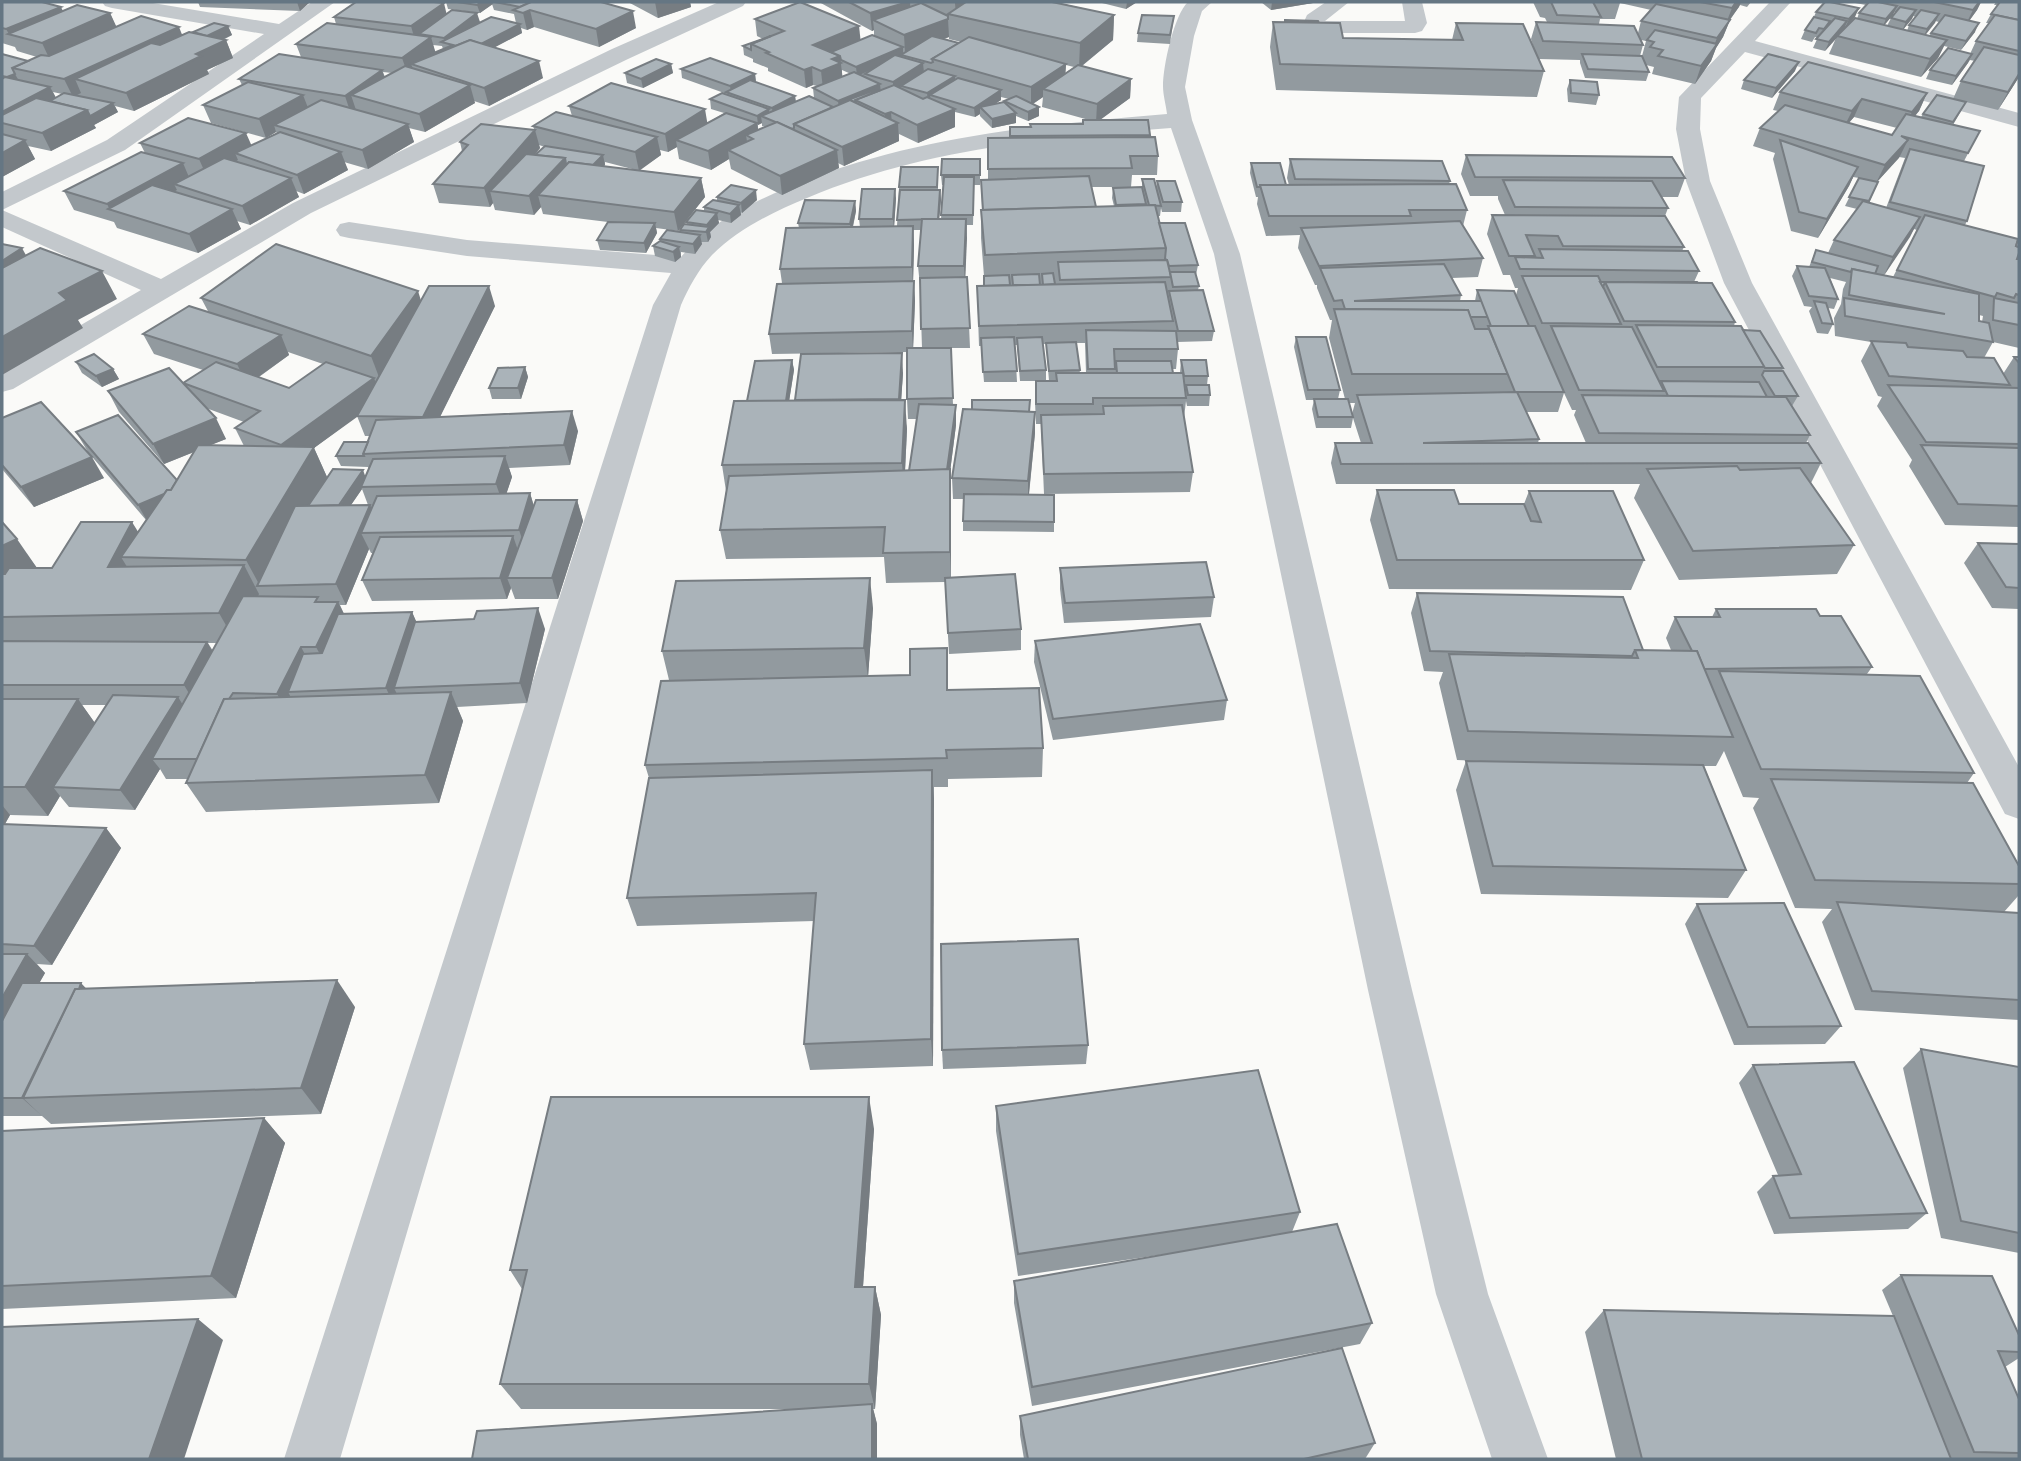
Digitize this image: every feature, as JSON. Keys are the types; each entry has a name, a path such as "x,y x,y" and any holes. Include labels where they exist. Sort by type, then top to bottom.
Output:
{"street":[{"path":"112,2 283,31"},
{"path":"2,202 116,145 325,2"},
{"path":"2,383 302,208 608,60 736,2"},
{"path":"1202,2 1193,8 1183,36 1174,87 1180,120 1227,254 1387,976 1462,1294 1520,1459"},
{"path":"1339,2 1314,19 1314,24 1321,27 1415,27 1412,2"},
{"path":"1781,2 1690,97 1688,129 1699,181 1738,284 2019,803"},
{"path":"1741,44 2011,118"},
{"path":"312,1459 667,305 681,274 706,246 754,212 810,186 869,165 935,149 1009,137 1180,120"},
{"path":"2,218 162,289"},
{"path":"349,229 467,248 688,266"}],"building":[{"path":"2,2 42,2 61,7 6,29 2,28"},
{"path":"356,2 444,3 411,26 334,17"},
{"path":"457,2 481,2 477,5"},
{"path":"495,2 531,2 520,7"},
{"path":"531,2 601,2 633,11 596,29 530,10 523,13 513,10"},
{"path":"800,2 859,26 813,45 840,56 832,59 841,63 821,71 812,67 804,70 751,44 784,31 755,19"},
{"path":"849,2 908,2 870,13"},
{"path":"966,2 1052,2 1114,15 1080,43 948,14"},
{"path":"1551,2 1593,2 1601,17 1557,15"},
{"path":"1700,2 1736,2 1732,8"},
{"path":"1825,2 1859,8 1849,19 1816,12"},
{"path":"1869,2 1897,6 1886,19 1859,13"},
{"path":"1934,2 1979,2 1973,10"},
{"path":"2000,2 2019,2 2019,20 1991,14"},
{"path":"921,3 948,16 948,19 904,35 873,20"},
{"path":"1656,4 1730,20 1717,38 1641,21"},
{"path":"77,5 110,13 42,43 8,34"},
{"path":"1900,7 1916,10 1906,22 1891,18"},
{"path":"452,10 477,13 444,38 419,34"},
{"path":"1921,10 1939,14 1927,29 1909,25"},
{"path":"1142,15 1174,16 1170,35 1138,33"},
{"path":"1945,15 1979,23 1966,41 1931,33"},
{"path":"1995,15 2019,20 2019,51 1976,41"},
{"path":"141,16 179,27 64,79 12,68 41,55 49,56"},
{"path":"491,17 520,24 481,44 470,40 431,54 453,45 441,42"},
{"path":"1814,17 1830,21 1824,29 1819,28 1816,33 1805,30"},
{"path":"1835,18 1847,21 1829,42 1816,39"},
{"path":"1855,18 1947,40 1930,59 1837,36"},
{"path":"1318,21 1319,23 1285,22"},
{"path":"1273,22 1340,23 1343,38 1463,40 1456,23 1523,24 1544,71 1280,64"},
{"path":"1536,22 1634,26 1643,45 1543,41"},
{"path":"214,23 228,26 207,36 193,32"},
{"path":"327,23 431,37 402,58 296,44"},
{"path":"1655,30 1717,44 1701,66 1658,56 1663,50 1650,47 1654,42 1647,40"},
{"path":"189,32 226,40 196,54 201,56 126,93 75,79 151,43 160,45"},
{"path":"872,35 903,47 856,67 831,52"},
{"path":"771,36 751,44 751,50 743,46"},
{"path":"932,36 959,43 932,59 931,63 901,55"},
{"path":"969,37 1066,64 1031,87 932,59"},
{"path":"470,40 539,61 484,88 411,64"},
{"path":"1984,47 2019,55 2019,74 2008,92 1961,81"},
{"path":"1948,48 1972,54 1956,76 1930,70"},
{"path":"2,54 28,61 12,68 15,74 2,76"},
{"path":"279,54 382,70 345,96 239,79"},
{"path":"1582,54 1642,56 1649,72 1588,69"},
{"path":"1768,54 1799,62 1776,88 1744,80"},
{"path":"895,55 923,63 893,82 865,74"},
{"path":"710,58 755,74 730,86 681,69"},
{"path":"656,59 671,64 641,79 625,73"},
{"path":"1808,62 1927,93 1912,112 1862,99 1852,111 1780,92"},
{"path":"1078,65 1131,79 1097,104 1043,89"},
{"path":"405,66 470,85 419,114 351,95"},
{"path":"928,69 955,76 927,93 901,86"},
{"path":"854,72 880,84 838,101 813,88"},
{"path":"5,77 50,87 2,112 2,79"},
{"path":"958,78 1001,90 974,108 930,95"},
{"path":"750,80 795,96 772,108 726,92"},
{"path":"1570,80 1597,82 1599,95 1571,93"},
{"path":"248,82 303,95 259,119 203,105"},
{"path":"611,83 705,109 665,134 569,106"},
{"path":"894,85 923,99 927,97 955,109 917,125 891,112 885,114 855,100"},
{"path":"878,91 855,100 856,103 845,101"},
{"path":"64,93 113,103 90,116 87,110 50,101"},
{"path":"722,93 769,109 757,116 710,99"},
{"path":"1937,95 1966,102 1953,122 1923,114"},
{"path":"809,96 833,107 794,124 792,129 761,116"},
{"path":"1016,96 1039,107 1028,112 1004,101"},
{"path":"36,98 87,110 42,133 2,123 2,115"},
{"path":"321,100 408,124 362,150 274,125"},
{"path":"850,100 898,123 842,147 794,124"},
{"path":"1004,102 1016,113 992,119 980,107"},
{"path":"1785,105 1892,135 1906,114 1980,131 1968,153 1901,136 1908,140 1885,165 1760,128"},
{"path":"556,112 657,137 635,152 533,126"},
{"path":"726,113 757,123 708,151 676,140"},
{"path":"188,118 246,133 199,159 140,143"},
{"path":"1083,120 1148,120 1150,135 1010,136 1010,127 1031,127 1030,124 1083,124"},
{"path":"777,122 837,150 780,176 728,150 753,139 746,135"},
{"path":"481,124 535,130 484,188 433,184 468,145 460,142"},
{"path":"280,132 341,152 297,175 235,153"},
{"path":"2,134 25,140 2,153"},
{"path":"1155,137 1158,156 1130,156 1132,168 988,169 988,138"},
{"path":"1780,140 1858,167 1827,219 1799,212"},
{"path":"545,146 603,155 593,165 569,162 566,164 565,158 535,155"},
{"path":"1910,149 1984,166 1967,221 1890,202"},
{"path":"141,152 183,163 107,204 64,191"},
{"path":"526,154 565,158 529,196 490,191"},
{"path":"1466,155 1672,157 1685,178 1475,177"},
{"path":"224,158 291,178 242,206 174,184"},
{"path":"942,159 980,159 980,175 941,175"},
{"path":"1290,159 1442,161 1450,181 1295,179"},
{"path":"569,162 701,178 674,212 538,195"},
{"path":"1251,163 1280,163 1286,185 1257,187"},
{"path":"901,167 938,167 937,187 899,187"},
{"path":"1089,176 1096,207 983,210 981,180"},
{"path":"944,177 974,177 973,215 941,215"},
{"path":"1859,178 1878,182 1869,201 1849,197"},
{"path":"1142,179 1154,179 1161,206 1149,205"},
{"path":"1503,180 1652,181 1668,208 1515,207"},
{"path":"1157,181 1175,181 1182,202 1163,202"},
{"path":"1456,184 1467,210 1409,210 1411,216 1269,216 1260,185"},
{"path":"152,185 232,209 189,234 108,209"},
{"path":"731,185 756,190 741,203 717,197"},
{"path":"1142,187 1146,204 1116,205 1113,188"},
{"path":"862,189 895,189 893,219 859,219"},
{"path":"900,190 940,190 938,219 897,220"},
{"path":"713,200 739,205 730,214 704,207"},
{"path":"805,200 855,201 850,224 798,223"},
{"path":"1863,201 1920,217 1893,257 1834,240"},
{"path":"1155,205 1166,248 985,255 981,210"},
{"path":"696,210 717,213 707,225 686,222"},
{"path":"1492,215 1665,216 1684,247 1563,246 1558,236 1526,235 1535,256 1509,256"},
{"path":"1925,215 2018,239 2016,246 2019,247 2019,295 2016,294 2014,298 1997,293 1995,297 1897,270"},
{"path":"922,219 966,219 964,266 918,266"},
{"path":"1460,221 1483,258 1319,266 1301,228"},
{"path":"608,222 655,223 644,243 597,240"},
{"path":"1159,223 1185,223 1198,265 1169,266 1165,259 1166,248"},
{"path":"684,224 709,227 706,232 680,230"},
{"path":"913,226 912,267 780,269 786,228"},
{"path":"667,230 700,235 693,244 660,239"},
{"path":"660,241 679,247 673,252 653,246"},
{"path":"2,244 22,248 2,261"},
{"path":"276,244 418,291 371,356 201,298"},
{"path":"40,248 102,271 59,293 67,300 2,337 2,268"},
{"path":"1539,249 1688,251 1699,271 1520,269 1515,257 1543,258"},
{"path":"1816,250 1878,266 1875,274 1852,269 1851,272 1812,262"},
{"path":"1167,260 1171,277 1060,280 1058,262"},
{"path":"1444,264 1461,295 1354,301 1482,301 1489,317 1470,317 1468,310 1345,309 1342,300 1334,301 1320,268"},
{"path":"1797,266 1825,268 1838,299 1809,296"},
{"path":"1852,269 1979,294 1979,321 1989,323 1993,342 1845,316 1844,298 1945,314 1849,295"},
{"path":"1170,272 1195,272 1199,286 1173,287"},
{"path":"1053,273 1055,284 1043,285 1042,274"},
{"path":"1039,274 1040,285 1013,285 1012,275"},
{"path":"1009,275 1010,285 984,286 984,276"},
{"path":"1522,276 1598,276 1621,324 1542,323"},
{"path":"967,277 970,328 921,329 920,278"},
{"path":"914,281 912,331 769,334 777,284"},
{"path":"1165,282 1173,321 979,326 977,286"},
{"path":"1605,282 1697,282 1698,283"},
{"path":"1605,282 1712,283 1735,322 1624,321"},
{"path":"429,286 489,286 423,417 357,416"},
{"path":"1203,290 1214,331 1178,331 1169,291"},
{"path":"1477,290 1514,291 1529,326 1491,326"},
{"path":"1994,298 2019,303 2019,325 1993,320"},
{"path":"1814,301 1826,303 1833,324 1822,323"},
{"path":"189,306 281,335 237,364 143,334"},
{"path":"1334,309 1468,310 1475,329 1489,329 1508,374 1352,374"},
{"path":"1636,325 1741,326 1765,367 1657,367"},
{"path":"1488,326 1535,326 1564,392 1515,392"},
{"path":"1551,326 1632,327 1664,391 1579,390"},
{"path":"1086,330 1176,331 1178,349 1114,349 1115,369 1088,369"},
{"path":"1743,330 1760,331 1783,368 1765,368"},
{"path":"1014,337 1017,371 983,372 981,338"},
{"path":"1042,337 1046,370 1020,371 1017,338"},
{"path":"1296,337 1326,337 1340,390 1308,390"},
{"path":"1871,341 1906,343 1908,347 1963,351 1967,357 1994,358 2010,385 1889,376"},
{"path":"1076,342 1080,370 1049,371 1046,343"},
{"path":"907,348 951,348 953,398 907,399"},
{"path":"902,353 899,399 795,400 801,354"},
{"path":"94,354 113,369 96,376 76,362"},
{"path":"792,360 786,401 747,401 755,361"},
{"path":"1181,360 1206,360 1208,376 1184,376"},
{"path":"1116,361 1171,361 1173,373 1117,373"},
{"path":"216,362 289,388 326,362 374,378 281,445 235,428 260,411 183,383"},
{"path":"525,367 518,388 489,388 498,368"},
{"path":"169,368 216,418 153,444 108,391"},
{"path":"1764,371 1783,371 1798,396 1775,396 1762,375"},
{"path":"1056,373 1183,373 1186,398 1093,398 1093,404 1036,404 1036,381 1057,381"},
{"path":"1661,381 1759,382 1767,397 1668,396"},
{"path":"1186,385 1209,385 1210,395 1188,395"},
{"path":"1888,385 2019,388 2019,444 1926,442"},
{"path":"1517,392 1539,439 1423,443 1808,443 1821,463 1341,464 1335,443 1372,443 1357,395"},
{"path":"1582,395 1786,397 1810,435 1599,433"},
{"path":"1314,399 1348,399 1353,417 1318,417"},
{"path":"905,400 902,463 722,465 734,401"},
{"path":"972,400 1030,400 1029,412 972,410"},
{"path":"41,402 92,457 21,487 2,465 2,418"},
{"path":"919,404 956,405 947,470 909,471"},
{"path":"1182,405 1193,472 1044,474 1041,415 1104,414 1103,406"},
{"path":"963,409 1035,412 1028,481 952,478"},
{"path":"572,411 564,445 363,454 376,420"},
{"path":"118,415 177,480 171,490 138,505 76,432"},
{"path":"344,442 368,442 364,456 336,456"},
{"path":"198,445 314,447 246,560 121,557 167,490 171,490"},
{"path":"1921,445 2019,448 2019,506 1958,504"},
{"path":"505,456 496,484 361,487 373,459"},
{"path":"1737,466 1740,470 1800,468 1854,545 1693,551 1647,469"},
{"path":"333,469 363,470 339,505 308,506"},
{"path":"950,469 950,552 883,553 885,527 720,530 729,476"},
{"path":"1377,490 1454,490 1459,504 1524,504 1531,521 1541,522 1529,491 1613,491 1644,560 1397,560"},
{"path":"530,493 519,530 361,533 377,496"},
{"path":"964,494 1054,495 1054,522 963,521"},
{"path":"536,500 577,500 552,578 507,578"},
{"path":"370,505 336,584 257,586 295,506"},
{"path":"2,522 17,539 2,546"},
{"path":"81,522 132,522 108,567 244,565 219,613 2,617 2,574 9,568 52,568"},
{"path":"513,536 500,578 362,580 380,537"},
{"path":"1978,543 2019,544 2019,588 2006,587"},
{"path":"1206,562 1214,597 1065,603 1060,568"},
{"path":"1015,574 1021,629 948,633 945,578"},
{"path":"870,578 864,648 662,651 676,581"},
{"path":"1417,593 1623,597 1643,650 1635,650 1632,656 1430,651"},
{"path":"243,596 318,597 315,602 338,602 316,647 301,647 277,694 233,693 229,699 224,699 197,759 152,759"},
{"path":"538,608 520,683 394,688 415,622 474,619 477,611"},
{"path":"1716,609 1816,609 1820,616 1841,616 1872,667 1704,669 1697,651 1692,651 1675,617 1720,617"},
{"path":"412,612 386,688 288,692 303,654 322,653 338,614"},
{"path":"1200,624 1227,700 1053,719 1035,641"},
{"path":"2,641 207,642 184,685 2,685"},
{"path":"947,648 947,690 1039,688 1043,748 946,750 947,758 645,765 661,681 910,675 910,649"},
{"path":"1635,650 1697,651 1733,737 1468,731 1449,654 1638,658"},
{"path":"1719,671 1920,676 1974,773 1761,769"},
{"path":"451,692 425,775 186,783 224,699"},
{"path":"113,695 178,697 120,790 53,787"},
{"path":"2,699 78,699 25,787 2,787"},
{"path":"1466,761 1703,765 1746,870 1493,866"},
{"path":"932,770 931,1039 804,1044 816,893 627,898 649,778"},
{"path":"1771,779 1973,783 2019,866 2019,884 1815,880"},
{"path":"2,824 106,828 34,946 2,944"},
{"path":"1837,902 2019,913 2019,1000 1872,991"},
{"path":"1784,903 1841,1026 1748,1027 1697,904"},
{"path":"1078,939 1088,1045 942,1050 941,944"},
{"path":"2,954 27,954 2,998"},
{"path":"337,980 301,1088 23,1098 75,989"},
{"path":"22,983 81,983 79,989 75,989 22,1098 2,1098 2,1021"},
{"path":"1921,1049 2019,1067 2019,1233 1961,1221"},
{"path":"1854,1062 1927,1213 1790,1218 1773,1176 1801,1174 1753,1065"},
{"path":"1258,1070 1300,1212 1018,1254 996,1106"},
{"path":"551,1097 869,1097 855,1287 875,1287 869,1384 500,1384 527,1270 510,1270"},
{"path":"264,1118 211,1276 2,1286 2,1131"},
{"path":"1337,1224 1372,1323 1032,1387 1014,1281"},
{"path":"1901,1275 1992,1276 2019,1335 2019,1352 1998,1351 2019,1399 2019,1453 1974,1452"},
{"path":"1604,1310 1894,1316 1951,1459 1642,1459"},
{"path":"198,1319 149,1459 2,1459 2,1327"},
{"path":"1342,1348 1375,1443 1304,1459 1028,1459 1020,1416"},
{"path":"872,1404 872,1459 472,1459 477,1431"}]}
